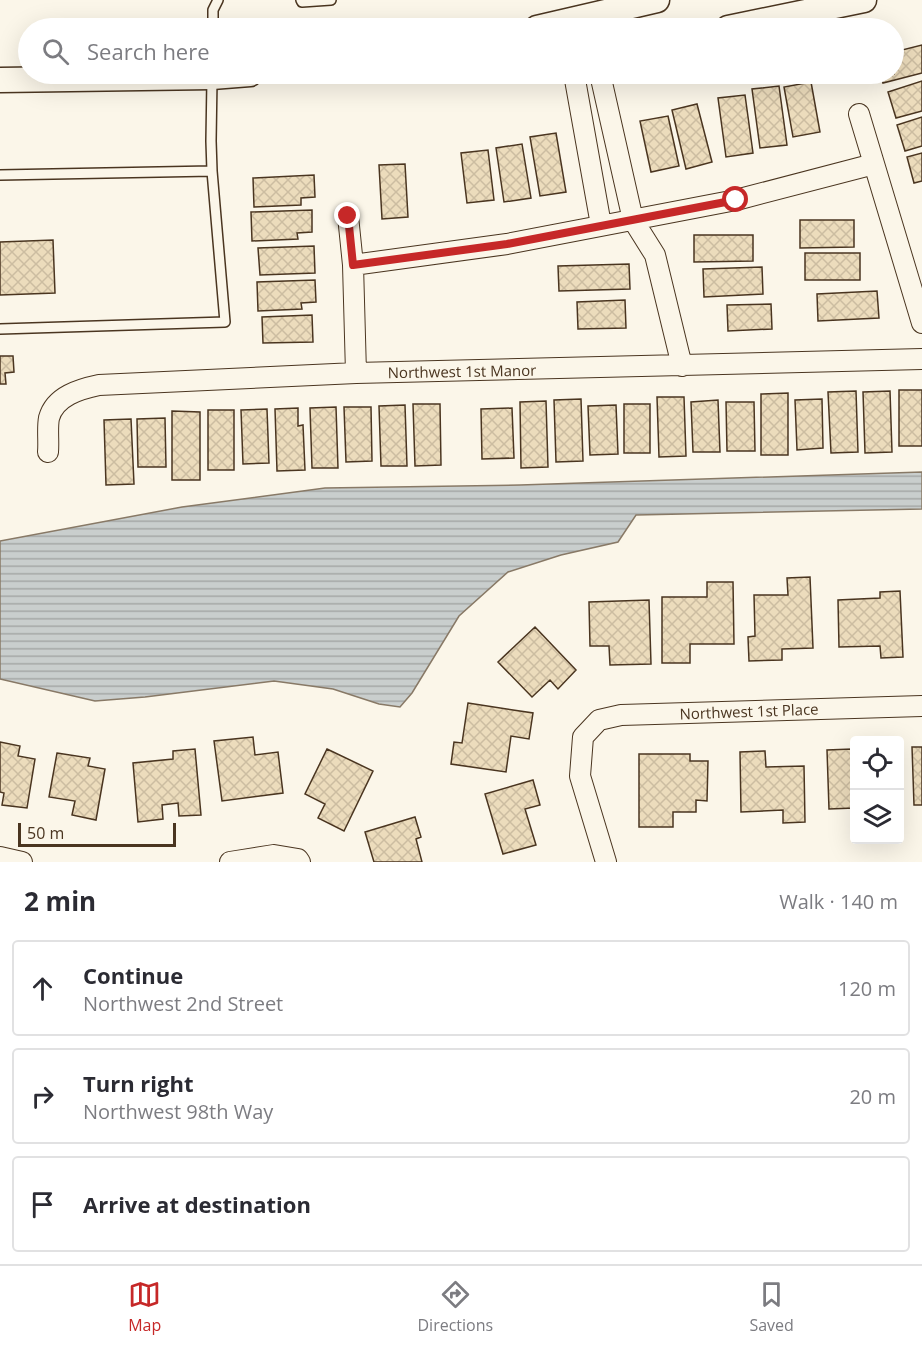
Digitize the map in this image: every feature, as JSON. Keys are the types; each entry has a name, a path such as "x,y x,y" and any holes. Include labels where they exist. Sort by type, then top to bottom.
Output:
{"street":[{"path":"604,18 657,0"},
{"path":"777,18 864,0"},
{"path":"0,80 18,80"},
{"path":"576,84 601,225"},
{"path":"602,84 633,220 655,255 682,366"},
{"path":"859,114 922,323"},
{"path":"353,265 507,244 633,220 736,200 874,164"},
{"path":"348,216 353,265 356,374"},
{"name":"Northwest 1st Manor","path":"48,452 49,417 59,402 76,390 99,385 356,374 922,358"},
{"name":"Northwest 1st Place","path":"606,862 580,776 583,737 600,720 621,715 922,706"},
{"path":"230,862 274,855 299,861"},
{"path":"0,857 22,862"}],"lane":[{"path":"213,18 213,10 218,0"},
{"path":"301,0 302,2 330,0"},
{"path":"0,329 225,322 212,171 212,84"},
{"path":"0,175 212,171"}],"shaded area":[{"path":"922,472 922,509 636,515 618,542 561,555 508,572 459,616 412,693 400,707 379,704 333,689 274,681 95,701 0,679 0,541 182,507 325,488 520,485"}],"building":[{"path":"922,45 922,73 904,78 904,50"},
{"path":"922,81 922,111 896,118 888,92"},
{"path":"811,84 820,132 793,137 784,87"},
{"path":"779,86 787,145 760,148 752,89"},
{"path":"745,95 753,153 726,157 718,98"},
{"path":"697,104 712,162 686,169 672,110"},
{"path":"668,116 679,166 651,172 640,121"},
{"path":"922,117 922,146 905,151 897,125"},
{"path":"556,133 566,192 540,196 530,137"},
{"path":"522,144 531,198 504,202 496,148"},
{"path":"488,150 494,200 467,203 461,153"},
{"path":"922,153 922,181 914,183 907,157"},
{"path":"405,164 408,217 382,219 379,165"},
{"path":"314,175 315,197 301,198 301,205 254,207 253,178"},
{"path":"312,210 312,232 297,233 298,239 252,241 251,212"},
{"path":"800,220 854,220 854,247 800,248"},
{"path":"694,235 753,235 753,261 694,262"},
{"path":"53,240 55,293 0,295 0,242"},
{"path":"314,246 315,273 260,275 258,248"},
{"path":"805,253 860,253 860,280 805,280"},
{"path":"629,264 630,289 559,291 558,266"},
{"path":"762,267 763,294 704,297 703,269"},
{"path":"315,280 316,302 301,303 302,309 258,311 257,282"},
{"path":"877,291 879,318 818,321 817,294"},
{"path":"625,300 626,328 578,329 577,302"},
{"path":"771,304 772,329 728,331 727,305"},
{"path":"312,315 313,342 263,343 262,317"},
{"path":"0,356 13,356 14,372 5,373 6,384 0,384"},
{"path":"899,390 922,390 922,446 899,446"},
{"path":"856,391 858,452 831,453 828,392"},
{"path":"890,391 892,452 865,453 863,392"},
{"path":"788,393 788,455 761,455 761,394"},
{"path":"657,397 684,397 686,456 659,457"},
{"path":"581,399 583,461 556,462 554,400"},
{"path":"822,399 823,448 797,450 795,400"},
{"path":"718,400 720,452 693,452 691,402"},
{"path":"546,401 548,467 521,468 520,402"},
{"path":"726,402 754,402 755,451 727,451"},
{"path":"413,404 440,404 441,465 415,466"},
{"path":"624,404 650,404 650,453 624,453"},
{"path":"405,405 407,466 381,466 379,406"},
{"path":"616,405 618,454 590,455 588,406"},
{"path":"336,407 338,468 312,468 310,408"},
{"path":"344,407 371,407 372,461 346,462"},
{"path":"298,408 298,426 303,425 305,470 277,471 275,409"},
{"path":"512,408 514,458 482,459 481,409"},
{"path":"267,409 269,463 243,464 241,410"},
{"path":"208,410 234,410 234,470 208,470"},
{"path":"172,411 200,412 200,480 172,480"},
{"path":"165,418 166,467 138,467 137,419"},
{"path":"131,419 134,484 106,485 104,420"},
{"path":"810,577 813,648 782,649 782,660 749,661 748,637 755,636 754,595 788,595 787,578"},
{"path":"707,582 733,582 734,644 690,644 690,663 662,663 662,597 707,597"},
{"path":"900,591 903,657 881,658 880,646 839,647 838,600 880,598 880,592"},
{"path":"649,600 651,664 610,665 609,646 590,646 589,602"},
{"path":"535,627 576,670 558,689 550,680 532,697 498,662"},
{"path":"468,703 533,713 529,739 511,736 506,772 451,764 454,742 462,743"},
{"path":"253,737 255,755 278,752 283,793 222,801 214,741"},
{"path":"0,742 20,746 18,756 35,759 27,808 2,805 4,793 0,792"},
{"path":"912,747 922,747 922,805 914,805"},
{"path":"195,749 201,815 179,816 178,803 162,805 163,819 138,822 133,763 173,759 173,751"},
{"path":"327,749 373,771 344,831 318,818 325,804 305,794"},
{"path":"850,749 850,808 829,809 827,750"},
{"path":"765,751 766,767 804,766 805,822 783,823 783,810 741,812 740,752"},
{"path":"57,753 90,758 88,766 105,769 96,820 72,815 75,801 49,797"},
{"path":"639,754 690,754 690,761 708,761 707,801 696,800 696,812 673,812 673,827 639,827"},
{"path":"533,780 540,805 525,809 536,845 503,854 485,794"},
{"path":"415,817 421,837 416,839 422,862 374,862 365,832"}],"route":[{"path":"348,216 353,265 507,244 736,200"}]}
